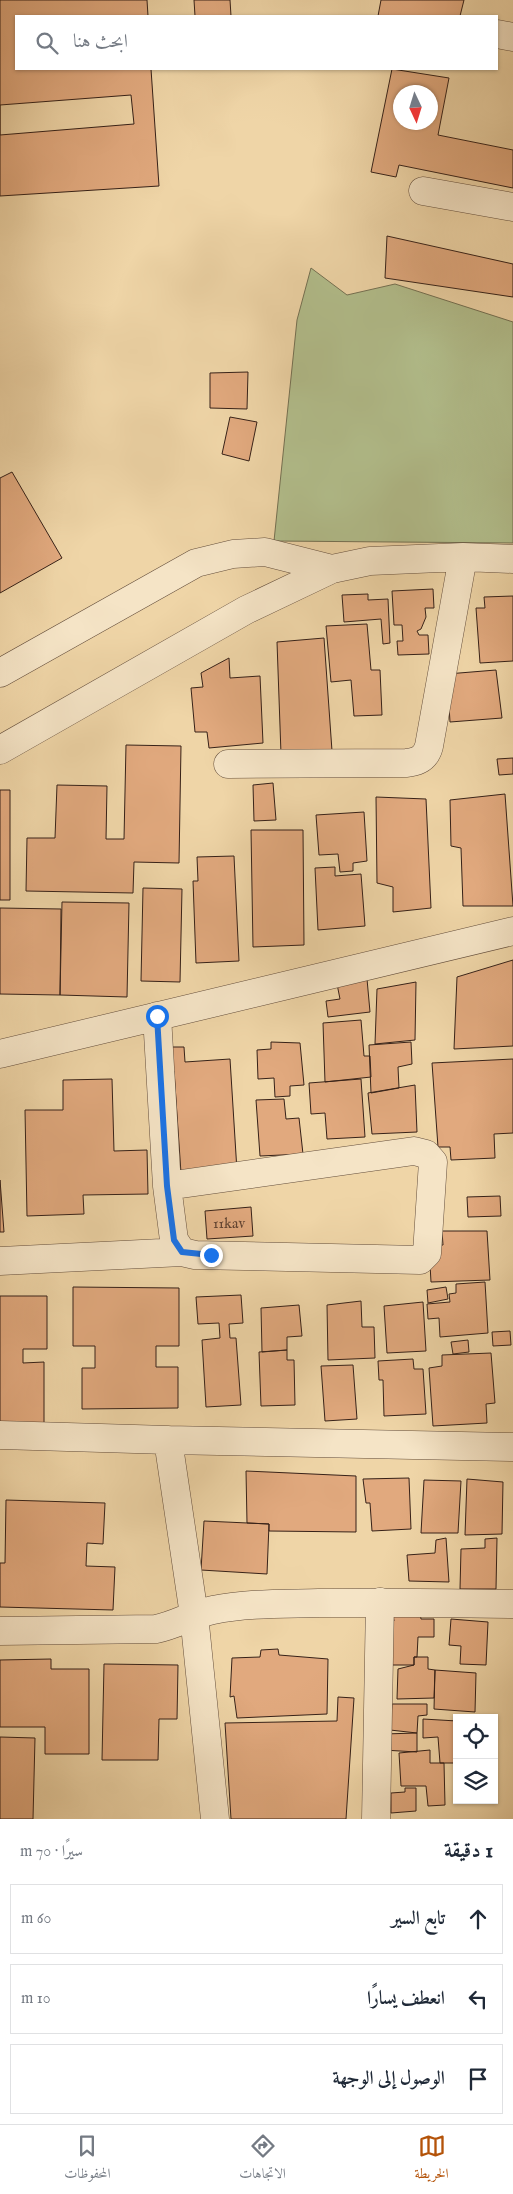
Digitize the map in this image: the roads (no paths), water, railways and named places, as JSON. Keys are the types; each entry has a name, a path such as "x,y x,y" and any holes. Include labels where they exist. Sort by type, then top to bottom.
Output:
{"street":[{"path":"498,34 513,37"},
{"path":"423,191 513,207"},
{"path":"0,673 196,563 233,554 265,552 332,569"},
{"path":"0,750 246,610 332,569 370,561 463,557 513,559"},
{"path":"228,764 406,763 415,762 422,758 428,752 463,557"},
{"path":"0,1054 513,931"},
{"path":"157,1016 167,1186 174,1240 182,1252"},
{"path":"0,1261 182,1252 195,1255 420,1260 427,1253 433,1162 426,1154 414,1151 167,1186"},
{"path":"0,1435 513,1447"},
{"path":"168,1440 194,1615 215,1819"},
{"path":"376,1819 380,1602"},
{"path":"0,1631 156,1629 169,1627 194,1615 214,1609 280,1604 380,1602 513,1604"}]}
